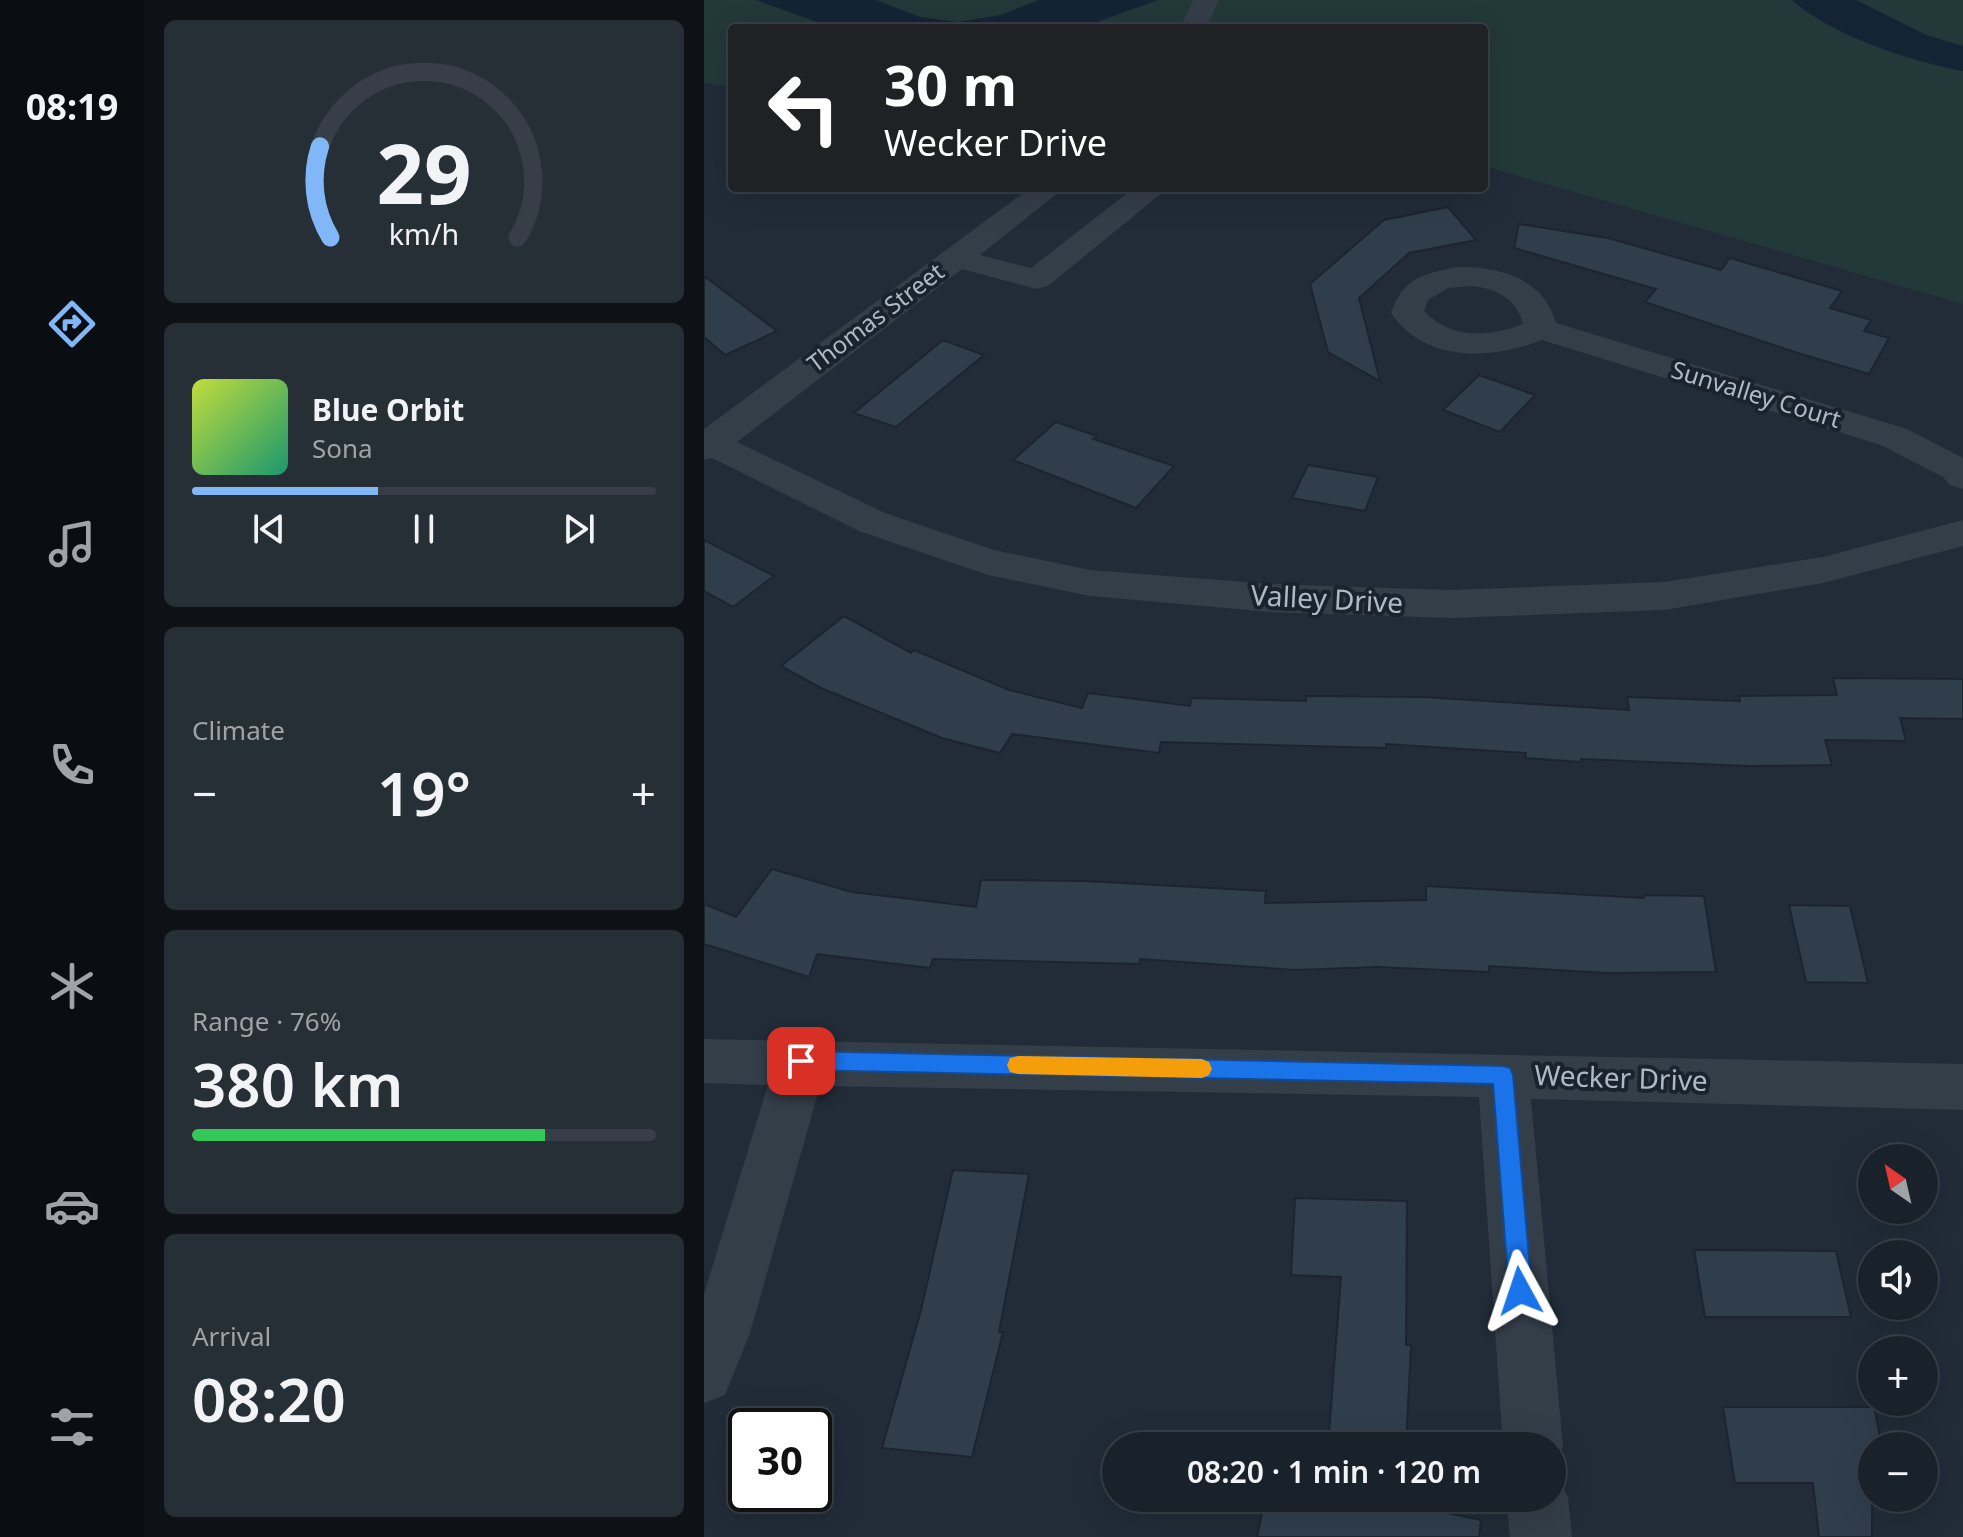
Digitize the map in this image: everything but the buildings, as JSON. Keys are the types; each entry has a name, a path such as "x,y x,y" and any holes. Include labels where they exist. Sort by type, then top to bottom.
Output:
{"street":[{"name":"Thomas Street","path":"706,444 1044,192"},
{"path":"955,258 1037,279 1148,192"},
{"name":"Sunvalley Court","path":"1541,329 1894,437 1956,469 1963,477"},
{"name":"Valley Drive","path":"706,444 747,458 872,522 988,562 1090,583 1271,598 1450,604 1664,596 1823,570 1963,533"},
{"name":"Wecker Drive","path":"704,1061 1503,1075 1963,1087"},
{"path":"704,1374 721,1333 801,1061"},
{"path":"1503,1075 1532,1432"},
{"path":"1538,1512 1541,1537"}],"green space":[{"path":"704,0 1792,0 1850,36 1920,61 1963,71 1963,304 1488,167 1488,24 728,24 728,86 704,83"},
{"path":"1856,0 1963,0 1963,46 1926,35"}],"water":[{"path":"756,0 876,0 920,17 958,22 1001,15 1038,0 1158,0 1091,24 822,24"},
{"path":"1792,0 1856,0 1926,35 1963,46 1963,71 1920,61 1850,36"}],"slow traffic":[{"path":"1018,1065 1202,1069"}],"route":[{"path":"801,1061 1503,1075 1520,1291"}]}
